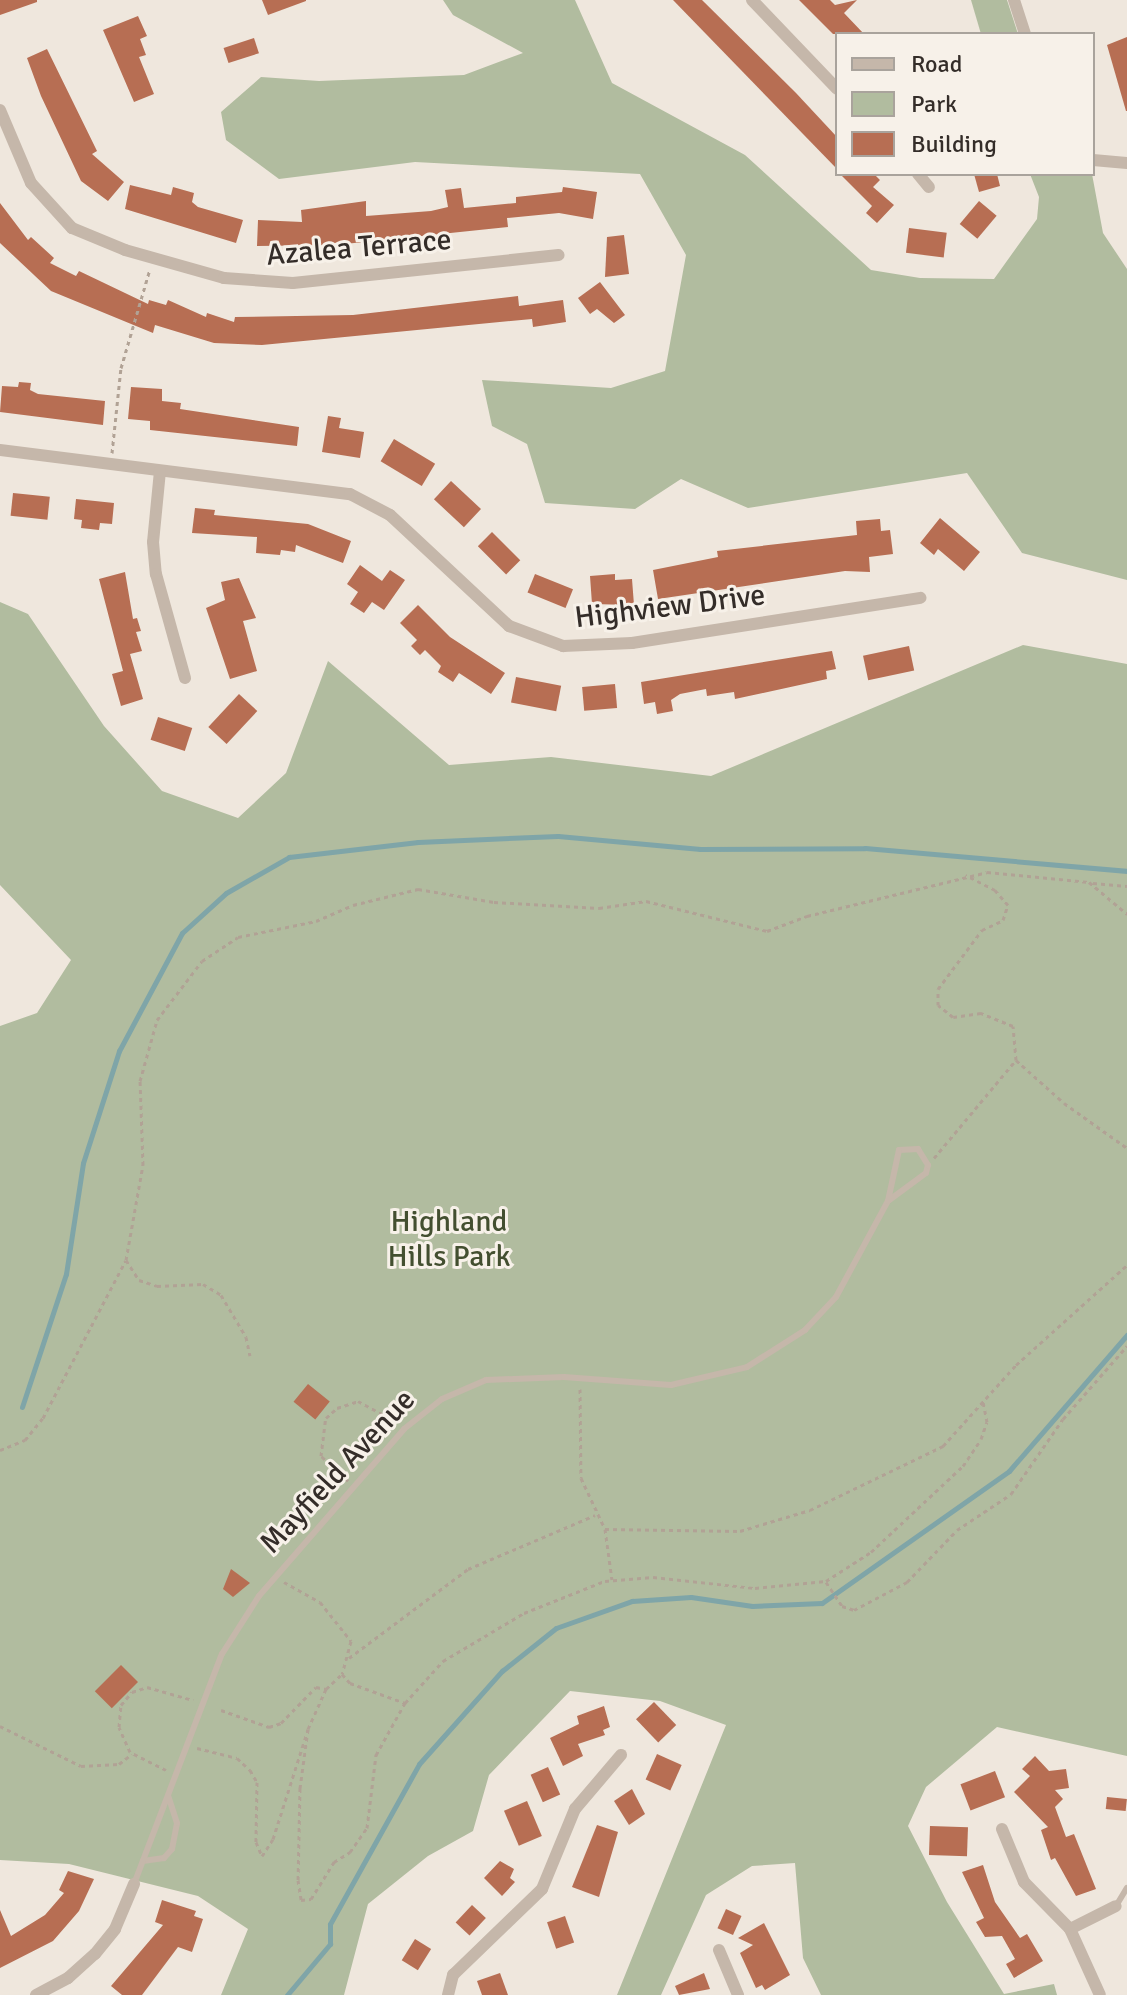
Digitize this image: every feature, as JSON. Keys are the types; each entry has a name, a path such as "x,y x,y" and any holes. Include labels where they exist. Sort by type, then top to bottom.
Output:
{"street":[{"path":"752,0 835,87"},
{"path":"1014,0 1024,32"},
{"name":"Azalea Terrace","path":"0,110 31,183 57,214 80,233 153,258 268,284 559,255"},
{"path":"1095,160 1127,163"},
{"path":"920,176 929,187"},
{"name":"Highview Drive","path":"0,450 160,471 321,486 363,499 407,529 488,611 521,633 563,646 632,643 921,598"},
{"path":"160,471 153,542 156,574 185,678"},
{"path":"448,1995 453,1975 542,1889 575,1809 621,1755"},
{"path":"1002,1829 1032,1897 1070,1929 1100,1995"},
{"name":"Mayfield Avenue","path":"36,1995 68,1978 95,1954 115,1929 134,1884"},
{"path":"1070,1929 1116,1906"},
{"path":"719,1950 738,1995"}],"lane":[{"name":"Mayfield Avenue","path":"134,1884 222,1654 276,1578 404,1429 442,1399 486,1380 688,1383 761,1360 805,1330 836,1297 888,1201 899,1150 918,1149 928,1165 921,1178 888,1201"},
{"path":"143,1861 164,1858 172,1849 177,1823 168,1796"},
{"path":"1116,1906 1127,1888"}],"path":[{"path":"111,464 121,368 153,258"},
{"path":"966,875 995,890 1008,905 1003,920 982,930 938,989 938,1005 953,1017 981,1013 1013,1026 1016,1060 1064,1103 1127,1148"},
{"path":"0,1450 25,1440 43,1418 126,1260 143,1165 140,1081 154,1026 202,961 238,937 316,921 353,905 418,889 494,902 599,908 646,901 684,914 767,931 966,875 1127,886"},
{"path":"1089,882 1127,914"},
{"path":"928,1165 1016,1060"},
{"path":"126,1260 139,1280 157,1286 203,1284 221,1295 246,1337 250,1356"},
{"path":"605,1529 740,1531 810,1510 943,1446 983,1401 1127,1265"},
{"path":"826,1581 842,1606 854,1610 907,1582 957,1530 1011,1494 1063,1419 1127,1346"},
{"path":"580,1379 581,1478 595,1514 605,1529 612,1580"},
{"path":"355,1488 321,1456 326,1418 337,1408 358,1401 374,1406 404,1429"},
{"path":"308,1729 298,1840 301,1900 311,1899 334,1862 350,1852 367,1828 376,1755 405,1703 443,1661 524,1613 612,1580 653,1577 755,1588 826,1581 871,1552 963,1466 981,1439 987,1422 983,1401"},
{"path":"349,1658 468,1569 595,1514"},
{"path":"187,1746 237,1758 250,1770 257,1782 256,1842 262,1856 273,1839 308,1729 326,1689 342,1674 349,1658 351,1641 320,1602 276,1578"},
{"path":"342,1674 350,1683 405,1703"},
{"path":"221,1710 269,1727 281,1723 316,1687 326,1689"},
{"path":"177,1774 132,1754 124,1742 118,1714 132,1692 159,1688 193,1700"},
{"path":"0,1726 81,1766 119,1764 132,1754"}],"green space":[{"path":"443,0 575,0 612,83 745,155 871,270 920,278 994,279 1037,219 1039,197 1031,176 1092,176 1103,233 1127,269 1127,580 1022,553 967,473 748,508 681,479 635,509 545,503 527,444 492,426 482,380 611,388 665,371 686,255 640,174 415,162 279,179 226,140 221,112 261,77 319,81 464,75 523,53 453,15"},
{"path":"971,0 1007,0 1017,32 980,32"},
{"name":"Highland Hills Park","path":"0,602 28,614 104,726 162,791 238,818 286,773 328,661 449,765 551,757 711,776 1023,645 1127,664 1127,1756 997,1727 926,1787 908,1826 947,1902 1004,1994 1054,1984 1057,1995 821,1995 803,1958 795,1863 752,1866 706,1895 661,1995 617,1995 726,1725 660,1701 570,1691 489,1775 473,1831 428,1856 368,1904 344,1995 221,1995 248,1929 198,1896 69,1864 0,1860 0,1026 37,1013 71,960 0,885"}],"building":[{"path":"0,0 37,0 37,2 0,15"},
{"path":"262,0 306,0 306,1 268,15"},
{"path":"673,0 702,0 796,93 835,135 835,167"},
{"path":"799,0 830,0 835,5 857,0 844,13 862,32 833,34"},
{"path":"138,16 147,36 140,39 146,55 139,57 154,94 134,102 103,30"},
{"path":"1127,37 1127,111 1126,111 1107,45"},
{"path":"254,38 259,53 229,63 224,48"},
{"path":"47,49 97,151 92,154 124,182 108,201 81,181 41,96 27,58"},
{"path":"842,176 876,176 880,180 873,187 894,205 877,223 866,213 872,206"},
{"path":"975,176 998,176 1000,186 979,192"},
{"path":"130,185 171,195 173,187 194,193 192,202 198,207 243,220 236,243 125,209"},
{"path":"563,187 597,192 593,219 559,213 507,218 508,227 335,245 257,246 258,220 302,222 301,210 366,201 366,216 431,211 448,207 445,190 461,188 464,208 516,203 516,197 562,192"},
{"path":"979,201 997,216 977,239 960,224"},
{"path":"0,203 28,240 31,237 54,258 50,263 76,276 79,271 148,304 149,300 166,305 168,300 206,317 207,313 234,322 235,317 353,315 518,296 519,306 563,300 566,322 533,327 532,319 262,345 214,343 155,325 153,333 51,291 0,243"},
{"path":"909,228 947,233 944,257 906,253"},
{"path":"624,235 629,274 605,277 607,237"},
{"path":"600,282 625,315 614,323 597,309 590,314 578,298"},
{"path":"19,382 31,383 30,390 38,394 105,401 103,425 0,412 2,386 18,387"},
{"path":"131,387 162,389 162,401 181,403 180,409 299,427 297,446 150,430 150,421 128,419"},
{"path":"328,416 341,418 339,428 364,432 360,458 322,452"},
{"path":"394,439 435,464 422,486 381,461"},
{"path":"451,481 481,509 464,527 434,499"},
{"path":"13,493 50,497 47,520 11,516"},
{"path":"76,499 114,503 112,524 100,523 99,530 81,528 82,520 74,519"},
{"path":"195,508 215,510 214,515 308,524 351,541 343,563 296,545 295,552 281,550 280,555 256,553 257,537 192,533"},
{"path":"940,518 980,552 964,571 938,549 934,555 920,543"},
{"path":"880,519 881,531 890,530 893,554 869,557 870,572 845,571 658,599 653,570 718,557 717,551 857,535 856,521"},
{"path":"492,532 520,560 506,574 478,546"},
{"path":"360,565 382,581 390,570 405,580 384,610 372,602 364,613 350,604 358,592 347,584"},
{"path":"125,572 133,619 137,618 141,631 136,632 142,651 130,654 143,699 121,706 112,674 123,671 99,579"},
{"path":"535,574 573,589 566,608 528,593"},
{"path":"615,574 615,580 632,579 634,605 592,604 590,576"},
{"path":"239,578 256,618 243,621 257,671 230,679 206,608 225,600 221,582"},
{"path":"418,605 450,637 505,673 491,694 459,673 453,682 438,672 441,666 425,650 420,655 411,646 417,640 400,623"},
{"path":"909,646 914,670 868,680 863,656"},
{"path":"832,651 836,669 826,671 827,679 735,699 734,692 707,696 706,689 680,694 671,700 673,711 657,714 655,702 644,704 641,682"},
{"path":"516,677 561,686 556,711 511,703"},
{"path":"615,684 617,708 584,711 582,687"},
{"path":"239,694 257,711 227,744 208,727"},
{"path":"158,717 192,728 185,751 151,740"},
{"path":"308,1384 330,1402 315,1419 294,1402"},
{"path":"231,1569 250,1583 233,1597 223,1589"},
{"path":"121,1665 138,1682 112,1708 95,1691"},
{"path":"654,1702 676,1725 658,1742 636,1719"},
{"path":"604,1706 610,1727 603,1730 605,1735 578,1744 583,1756 563,1766 550,1738 579,1724 577,1716"},
{"path":"657,1754 682,1765 670,1791 646,1780"},
{"path":"1035,1756 1049,1771 1066,1769 1069,1788 1055,1790 1063,1799 1055,1807 1066,1837 1074,1834 1096,1889 1076,1896 1055,1858 1051,1860 1041,1830 1048,1827 1014,1792 1030,1776 1022,1769"},
{"path":"548,1767 560,1794 543,1802 531,1775"},
{"path":"995,1771 1005,1797 970,1810 960,1784"},
{"path":"632,1789 645,1814 629,1825 614,1801"},
{"path":"1107,1797 1127,1799 1126,1811 1106,1809"},
{"path":"527,1801 542,1836 519,1846 504,1811"},
{"path":"597,1825 618,1832 599,1897 572,1887"},
{"path":"930,1826 968,1827 967,1856 929,1855"},
{"path":"500,1861 514,1869 510,1878 515,1882 502,1896 484,1878"},
{"path":"983,1865 995,1902 1020,1938 1027,1934 1043,1961 1014,1978 1006,1964 1015,1959 1002,1936 985,1937 976,1922 984,1918 962,1872"},
{"path":"68,1871 94,1879 79,1911 53,1941 0,1968 0,1910 11,1936 45,1915 64,1893 59,1890"},
{"path":"162,1900 196,1911 194,1916 203,1919 192,1952 178,1947 142,1995 122,1995 111,1986 163,1925 155,1922"},
{"path":"472,1905 486,1918 470,1936 456,1923"},
{"path":"726,1909 742,1916 733,1935 717,1928"},
{"path":"565,1916 574,1942 556,1949 547,1922"},
{"path":"764,1923 790,1975 765,1990 762,1985 756,1988 740,1953 753,1945 738,1938"},
{"path":"415,1939 431,1949 418,1970 402,1960"},
{"path":"500,1973 508,1995 482,1995 477,1981"},
{"path":"704,1973 710,1989 679,1995 675,1986"}],"waterway":[{"path":"22,1407 66,1274 83,1163 119,1051 182,933 226,893 289,857 418,842 558,836 700,849 865,848 1127,871"},
{"path":"287,1995 330,1944 330,1924 419,1764 502,1671 556,1628 632,1601 691,1597 752,1606 822,1603 1009,1471 1127,1335"}]}
